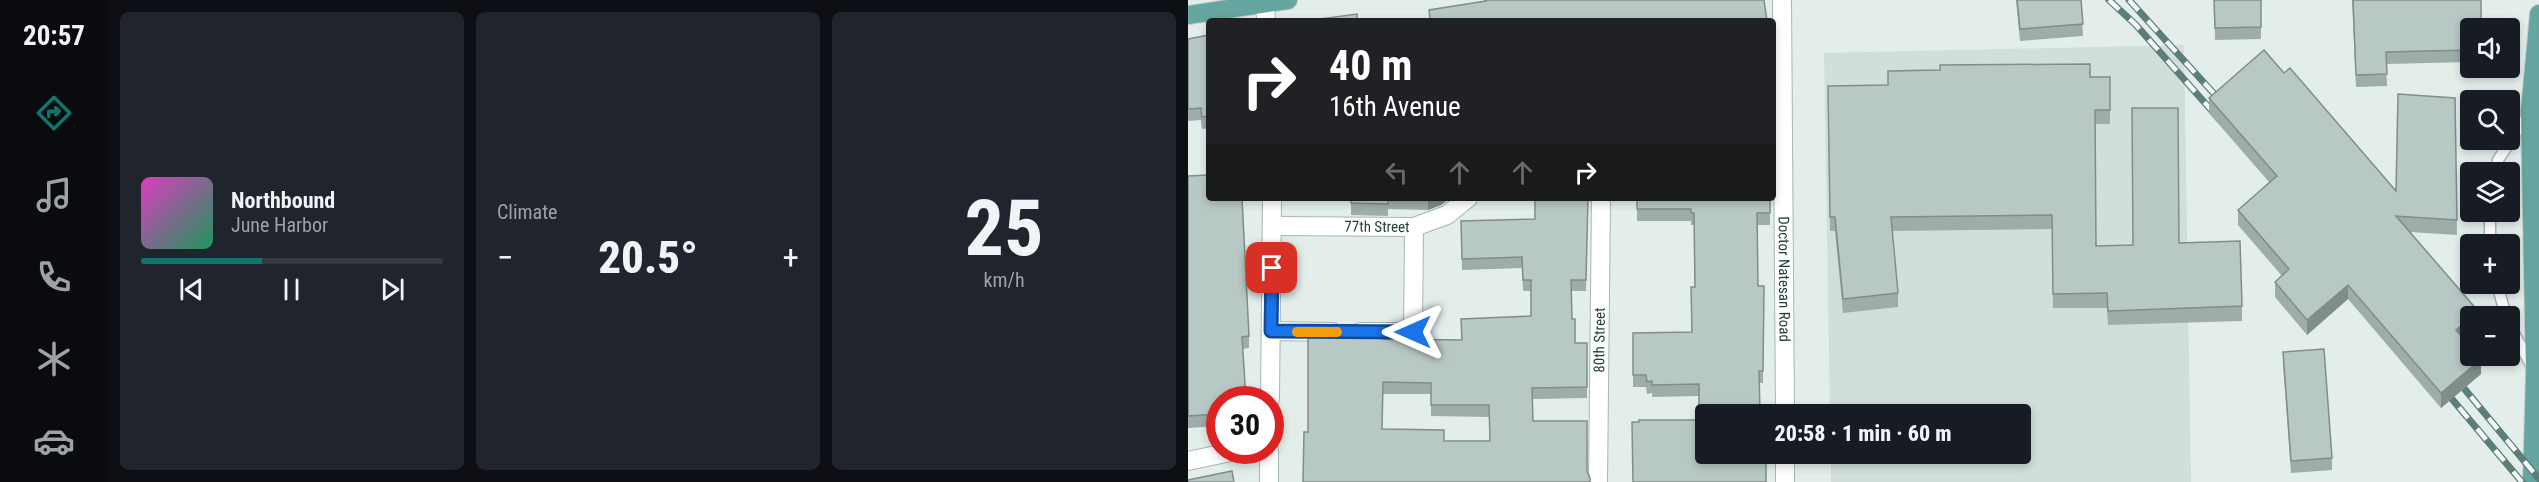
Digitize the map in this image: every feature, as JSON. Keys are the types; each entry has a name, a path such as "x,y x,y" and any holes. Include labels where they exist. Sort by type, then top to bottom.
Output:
{"main road":[{"path":"1188,15 1266,12 1288,0"},
{"path":"2532,482 2537,333 2536,223 2530,111 2539,14"}],"street":[{"name":"Doctor Natesan Road","path":"1782,0 1778,144 1785,404"},
{"path":"1270,386 1272,201"},
{"path":"1414,227 1447,215 1464,201"},
{"name":"80th Street","path":"1598,482 1600,201"},
{"name":"77th Street","path":"1271,331 1413,332 1414,227 1273,226"},
{"path":"1188,461 1206,457"},
{"path":"1269,464 1269,482"},
{"path":"1785,464 1785,482"}],"lane":[{"path":"2498,162 2530,111"},
{"path":"2520,345 2535,373"}],"shaded area":[{"path":"2184,45 2191,482 1831,482 1831,464 2031,464 2031,404 1830,404 1824,53"}],"building":[{"path":"1764,0 1767,18 1430,18 1429,10 1486,1"},
{"path":"2017,0 2081,0 2083,24 2020,29"},
{"path":"2214,0 2261,0 2261,27 2215,28"},
{"path":"2353,0 2481,0 2481,18 2460,18 2460,50 2386,52 2387,74 2356,75"},
{"path":"1357,14 1357,18 1327,18"},
{"path":"1206,36 1206,116 1202,117 1201,108 1188,109 1188,39"},
{"path":"2264,50 2284,73 2290,68 2396,191 2398,94 2455,98 2457,220 2396,216 2460,290 2460,294 2463,294 2474,306 2460,306 2460,327 2456,330 2460,335 2460,366 2473,366 2441,393 2348,285 2307,320 2275,282 2289,269 2238,210 2277,176 2209,98"},
{"path":"2090,64 2090,77 2110,77 2110,110 2095,110 2096,246 2133,245 2132,108 2178,108 2179,243 2240,241 2242,306 2108,311 2107,293 2053,294 2052,215 1891,217 1898,293 1843,299 1835,217 1830,217 1828,86 1888,85 1888,71 1940,70 1940,65"},
{"path":"1206,175 1206,201 1242,201 1249,336 1242,337 1245,386 1206,386 1206,415 1188,416 1188,176"},
{"path":"1351,201 1388,201 1388,204 1351,203"},
{"path":"1535,201 1588,201 1586,280 1571,280 1575,343 1587,343 1587,387 1532,388 1533,421 1587,421 1587,471 1590,482 1303,482 1304,432 1308,432 1308,331 1383,332 1383,339 1462,340 1461,319 1531,316 1531,280 1523,280 1522,257 1462,259 1461,221 1535,219","holes":["1383,382 1431,383 1431,405 1489,405 1490,441 1444,441 1444,430 1382,429"]},
{"path":"1637,201 1770,201 1770,213 1757,213 1758,286 1764,286 1763,371 1759,371 1760,404 1699,404 1699,384 1652,385 1652,381 1647,382 1646,375 1633,375 1633,333 1692,332 1691,287 1695,287 1694,213 1691,213 1691,209 1637,209"},
{"path":"2324,349 2332,458 2291,461 2283,352"},
{"path":"1639,420 1695,420 1695,464 1766,464 1766,482 1633,482 1632,422 1639,422"},
{"path":"1232,471 1234,482 1188,482 1188,480"}],"railway":[{"path":"2109,0 2136,25 2220,120"},
{"path":"2129,0 2226,107"},
{"path":"2453,375 2539,479"},
{"path":"2441,386 2522,482"}],"slow traffic":[{"path":"1297,332 1337,332"}],"route":[{"path":"1272,268 1271,331 1413,332"}]}
